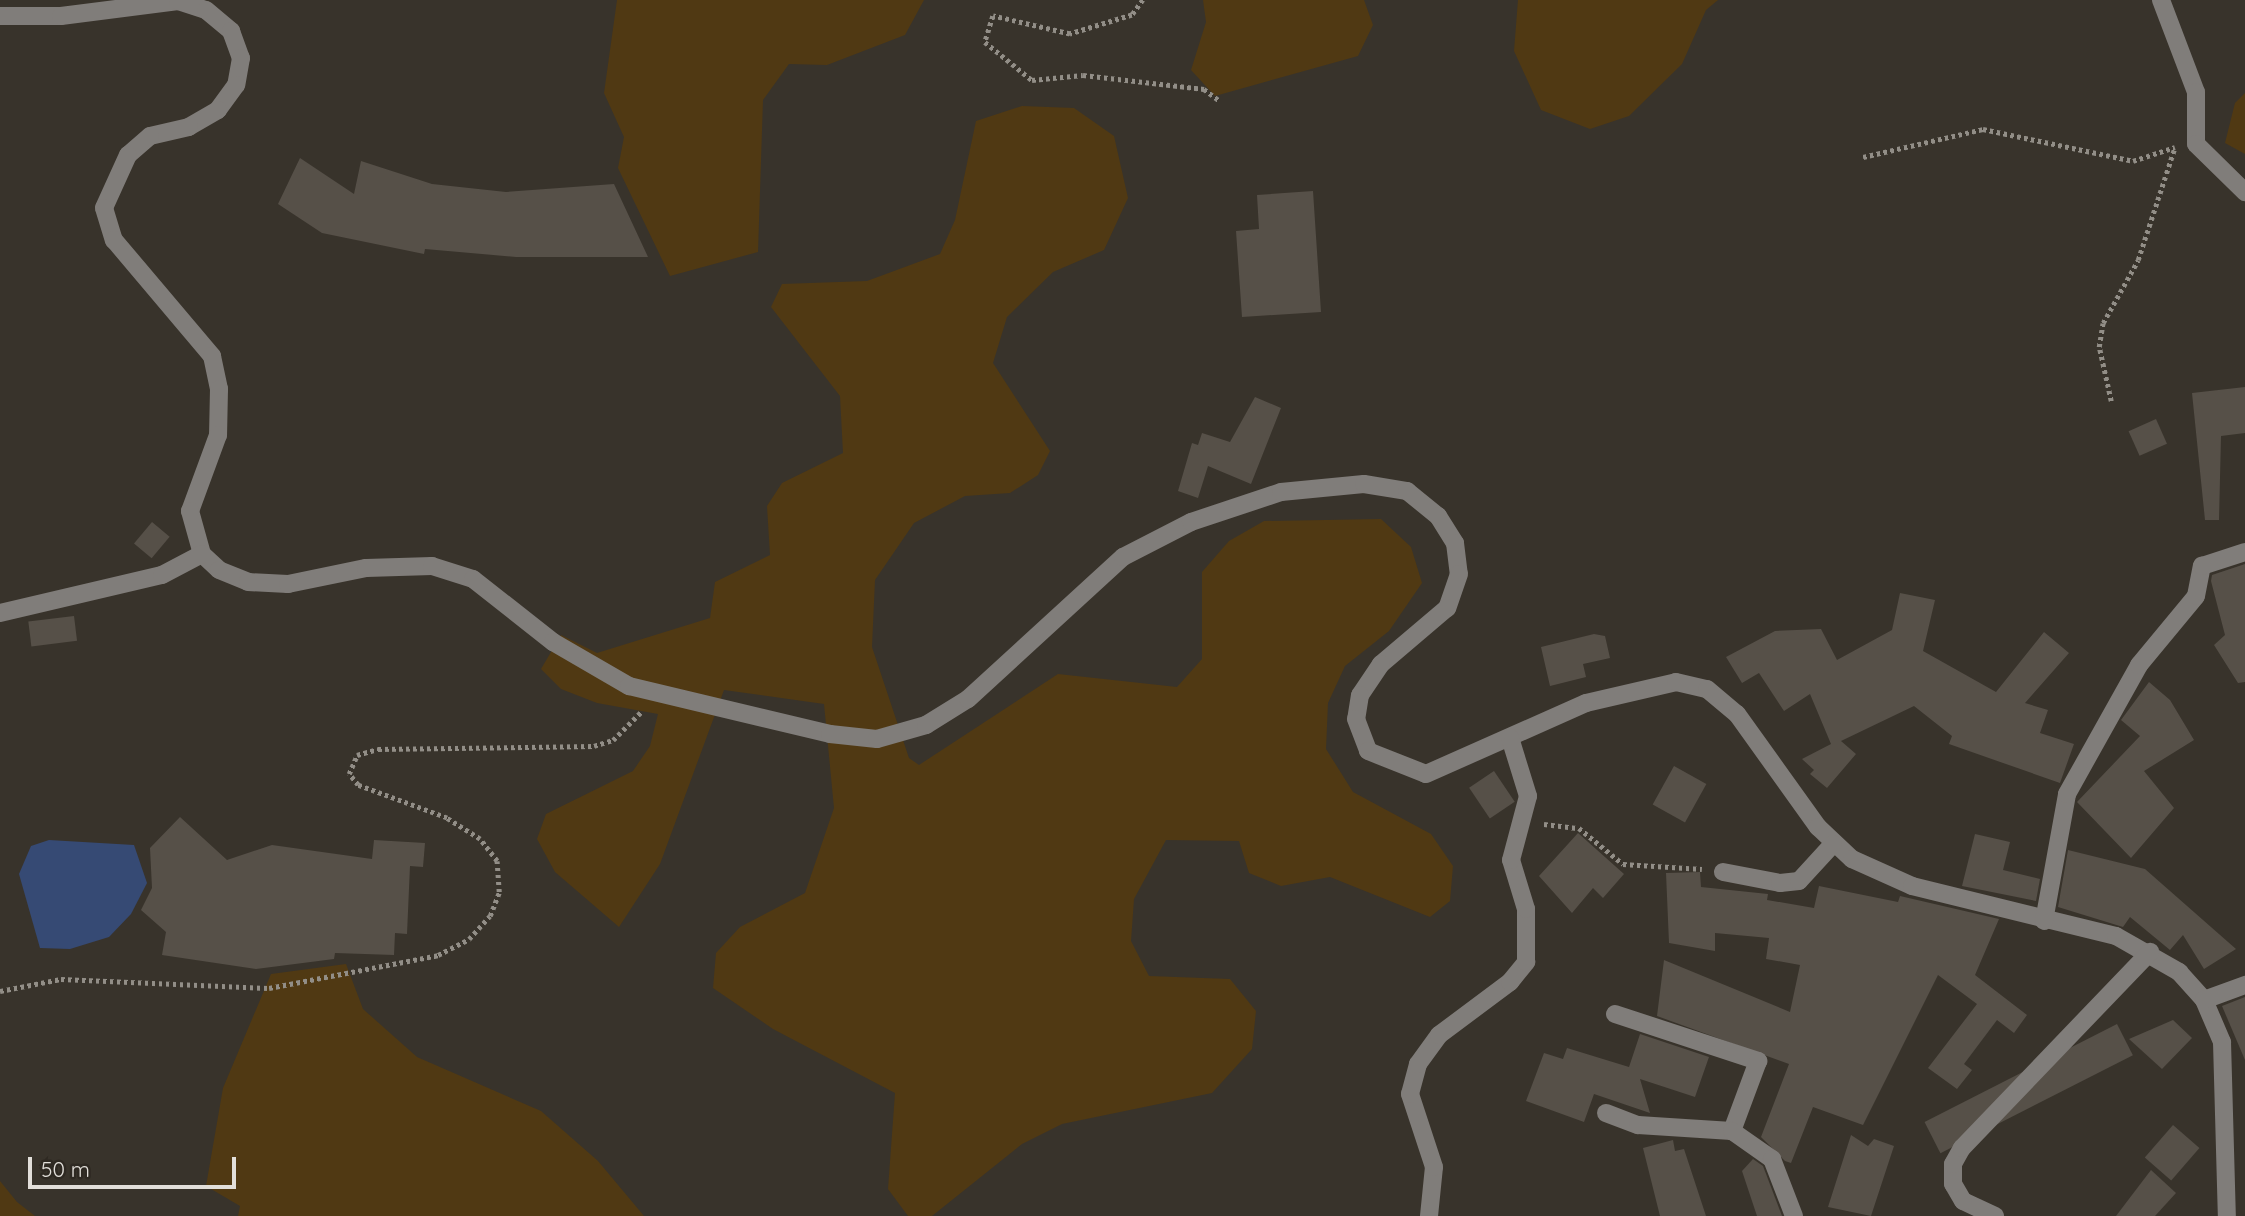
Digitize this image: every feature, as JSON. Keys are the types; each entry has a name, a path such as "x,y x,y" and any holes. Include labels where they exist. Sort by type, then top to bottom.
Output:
{"street":[{"path":"2161,0 2196,92 2196,144 2245,192"},
{"path":"0,16 61,16 178,1 206,10 230,31 241,58 236,85 218,110 189,127 150,136 128,155 104,208 114,240 212,356 219,389 218,435 190,511 202,554 219,570 248,582 288,584 366,568 432,566 473,579 592,668 650,692 877,739 926,725 968,699 1123,557 1191,522 1281,492 1364,484 1407,491 1438,516 1455,543 1459,574 1447,608 1381,664 1360,695 1356,719 1368,751 1426,774 1586,703 1640,687 1676,682 1707,689 1737,714 1833,844 1875,873 2044,921 2116,936 2150,952 2204,1000 2222,1042 2222,1214"},
{"path":"2044,921 2067,794 2139,665 2196,596 2202,566 2245,552"},
{"path":"0,613 162,575 202,554"},
{"path":"1429,1216 1433,1167 1410,1094 1418,1064 1439,1035 1510,982 1526,961 1526,909 1511,860 1528,796 1510,738"},
{"path":"1723,872 1780,883 1800,881 1833,844"},
{"path":"1995,1216 1963,1201 1953,1184 1953,1164 1962,1148 2150,952"},
{"path":"2204,1000 2245,985"},
{"path":"1615,1014 1758,1061 1732,1131"},
{"path":"1606,1113 1638,1125 1732,1131 1772,1159 1794,1216"}],"path":[{"path":"1143,0 1132,15 1070,34 993,16 985,42 1032,80 1083,75 1204,89 1220,101"},
{"path":"1863,157 1983,129 2133,161 2175,147 2196,144"},
{"path":"2111,401 2099,347 2103,323 2138,260 2175,147"},
{"path":"0,991 61,979 269,988 438,955 468,939 490,916 499,892 498,861 480,839 447,818 358,785 349,774 357,755 378,749 594,746 614,740 638,719 650,692"},
{"path":"1545,813 1543,824 1550,830 1578,828 1623,864 1723,872"}],"shaded area":[{"path":"617,0 924,0 905,35 827,65 789,64 763,100 758,252 670,276 618,168 624,137 604,93"},
{"path":"1203,0 1364,0 1373,25 1358,56 1215,96 1191,70 1206,22"},
{"path":"1518,0 1718,0 1706,10 1682,64 1629,116 1590,129 1541,110 1514,51"},
{"path":"2245,93 2245,154 2225,143 2235,103"},
{"path":"1022,106 1074,108 1114,136 1128,198 1104,250 1053,272 1007,317 993,363 1050,451 1038,475 1010,493 965,496 914,523 875,580 872,647 909,758 919,765 1058,674 1177,687 1202,659 1202,572 1229,541 1264,521 1381,519 1411,547 1422,583 1389,631 1345,666 1328,703 1326,749 1353,792 1431,834 1453,866 1450,901 1430,917 1330,877 1281,886 1249,873 1239,841 1166,840 1134,899 1131,941 1149,976 1230,979 1256,1011 1252,1049 1212,1093 1062,1124 1022,1144 932,1216 908,1216 888,1189 895,1093 773,1029 713,988 716,953 740,927 805,893 834,808 824,704 724,690 660,864 619,927 555,872 537,839 546,814 633,771 650,746 658,714 597,703 561,689 541,669 561,635 597,653 710,618 715,582 770,555 767,506 782,483 843,453 840,396 771,307 782,284 867,281 940,254 955,220 976,121"},
{"path":"346,964 363,1009 417,1057 541,1111 598,1161 644,1216 238,1216 240,1206 206,1186 223,1088 271,974"},
{"path":"0,1181 17,1202 35,1216 0,1216"}],"water":[{"path":"49,840 134,845 147,883 131,914 109,937 70,949 40,948 19,874 31,846"}],"building":[{"path":"300,158 354,194 361,161 432,184 506,192 614,184 648,257 516,257 425,249 424,254 322,233 278,204"},
{"path":"1313,191 1321,312 1242,317 1236,231 1259,229 1257,195"},
{"path":"2245,387 2245,433 2221,436 2219,520 2205,520 2192,393"},
{"path":"1255,397 1281,408 1251,484 1208,466 1198,498 1178,491 1192,443 1198,445 1202,433 1230,442"},
{"path":"2156,419 2167,444 2140,456 2129,431"},
{"path":"152,522 170,537 152,558 134,543"},
{"path":"2245,564 2245,682 2238,683 2214,645 2225,635 2211,581 2212,575"},
{"path":"1900,593 1935,600 1923,651 1996,692 2044,632 2069,653 2025,703 2048,710 2040,733 2074,744 2060,783 1949,744 1952,736 1914,706 1841,741 1856,754 1827,788 1810,774 1814,770 1802,759 1831,744 1810,694 1784,711 1759,673 1742,683 1726,657 1775,631 1821,629 1837,660 1892,630"},
{"path":"74,616 77,641 31,646 28,622"},
{"path":"1594,634 1605,636 1610,658 1583,664 1586,677 1550,686 1541,647"},
{"path":"2149,682 2170,700 2194,740 2144,771 2174,808 2131,858 2077,802 2140,736 2121,720"},
{"path":"1674,766 1706,784 1685,822 1653,804"},
{"path":"1494,771 1515,802 1490,818 1469,788"},
{"path":"180,817 227,860 272,845 372,859 374,840 425,843 423,867 410,866 407,934 395,933 394,955 335,953 334,959 256,969 162,955 166,932 141,910 152,888 150,848"},
{"path":"1578,833 1624,874 1603,898 1593,888 1572,913 1539,876"},
{"path":"1975,834 2010,842 2003,870 2040,879 2036,901 1962,886"},
{"path":"2068,850 2145,869 2236,949 2204,969 2183,935 2170,950 2130,917 2123,927 2058,907"},
{"path":"1700,872 1701,887 1768,894 1767,900 1814,908 1819,886 1898,902 1900,896 1999,919 1975,975 2027,1015 2014,1033 1997,1020 1964,1064 1972,1070 1957,1089 1928,1068 1977,1004 1938,975 1863,1125 1813,1107 1791,1163 1785,1161 1761,1137 1789,1064 1657,1016 1664,960 1790,1012 1800,965 1766,959 1769,938 1715,933 1715,951 1669,943 1666,873"},
{"path":"2245,997 2245,1060 2222,1006"},
{"path":"2173,1020 2192,1038 2162,1069 2129,1039"},
{"path":"2117,1024 2133,1055 1940,1153 1925,1122"},
{"path":"1640,1034 1709,1057 1695,1097 1640,1079 1650,1113 1594,1094 1584,1122 1526,1101 1544,1053 1563,1059 1567,1048 1629,1067"},
{"path":"2173,1125 2199,1148 2171,1180 2145,1157"},
{"path":"1851,1135 1868,1146 1874,1139 1894,1146 1871,1216 1828,1207"},
{"path":"1673,1140 1675,1151 1684,1149 1706,1216 1660,1216 1643,1148"},
{"path":"1753,1159 1763,1166 1782,1216 1757,1216 1742,1171"},
{"path":"2151,1170 2176,1193 2155,1216 2116,1216"}]}
